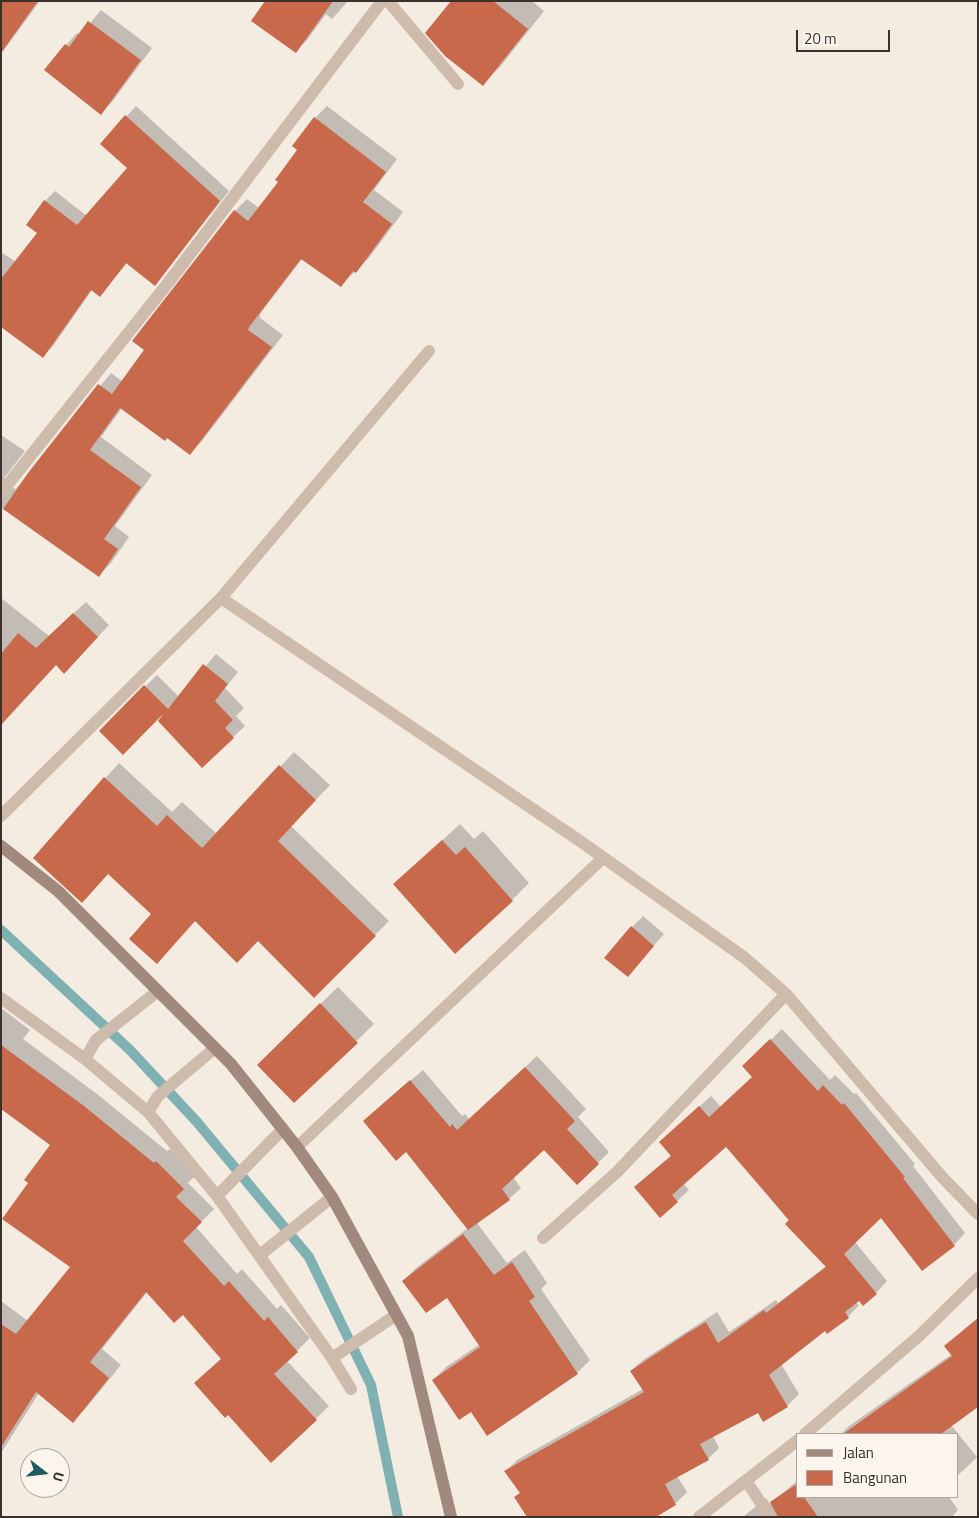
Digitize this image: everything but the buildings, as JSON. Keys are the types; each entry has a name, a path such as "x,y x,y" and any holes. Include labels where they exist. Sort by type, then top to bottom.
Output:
{"main road":[{"path":"1,846 58,892 231,1064 297,1147 332,1198 408,1336 451,1517"}],"street":[{"path":"1,493 168,283 382,1"},
{"path":"388,1 458,84"},
{"path":"1,816 221,598 429,351"},
{"path":"221,598 603,858 745,958 786,994 943,1178 978,1214"},
{"path":"297,1147 603,858"},
{"path":"85,1059 96,1040 145,1004 158,991"},
{"path":"543,1238 617,1172 786,994"},
{"path":"1,998 85,1059 148,1112 217,1196 337,1355 351,1388"},
{"path":"148,1112 158,1096 215,1048"},
{"path":"217,1196 283,1129"},
{"path":"260,1255 332,1198"},
{"path":"806,1433 918,1336 978,1278"},
{"path":"337,1355 396,1316"},
{"path":"699,1517 747,1482 796,1442"},
{"path":"747,1482 770,1517"}],"waterway":[{"path":"1,930 130,1050 197,1122 309,1257 371,1385 398,1517"}]}
